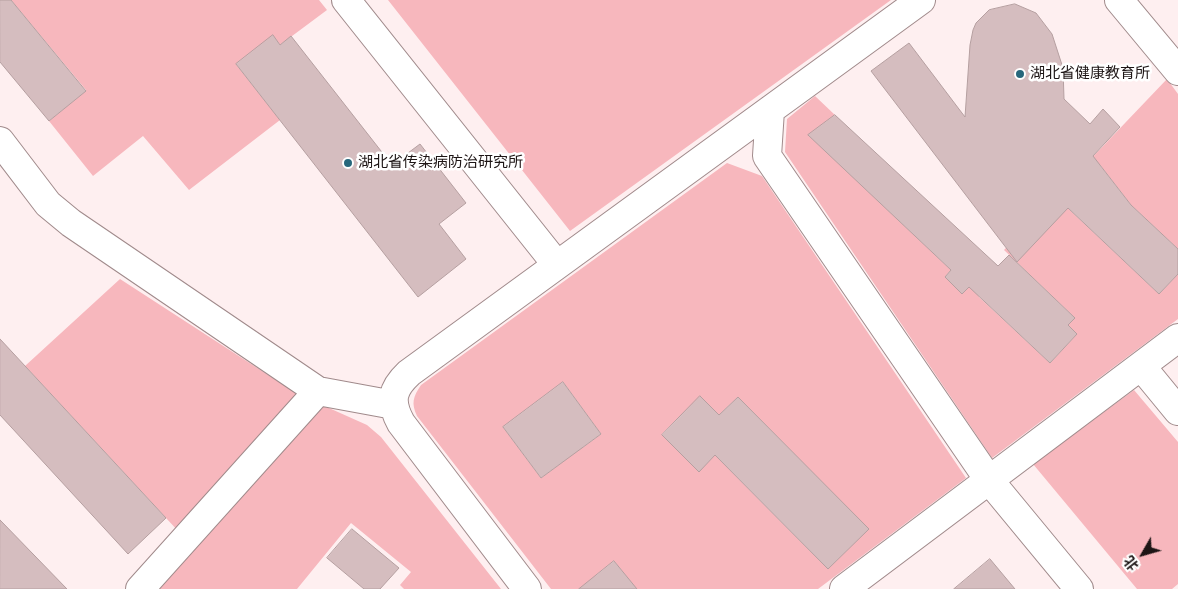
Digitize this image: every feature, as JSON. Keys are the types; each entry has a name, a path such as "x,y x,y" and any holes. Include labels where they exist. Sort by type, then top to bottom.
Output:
{"street":[{"path":"346,0 557,266"},
{"path":"527,589 401,423 394,404 395,388 409,372 922,0"},
{"path":"1118,0 1178,71"},
{"path":"770,110 767,156 989,480 1079,589"},
{"path":"0,141 48,204 70,223 318,392 394,404"},
{"path":"725,143 767,156"},
{"path":"844,589 1178,338"},
{"path":"1140,366 1178,411"},
{"path":"140,589 318,392"}],"shaded area":[{"path":"11,0 319,0 327,10 280,45 273,36 236,64 280,120 189,190 143,136 93,176 49,121 86,90"},
{"path":"388,0 891,0 570,231"},
{"path":"1167,79 1178,94 1178,249 1131,205 1100,165 1084,166"},
{"path":"815,96 835,115 809,135 951,270 945,277 962,294 976,279 979,297 1050,363 1077,334 1068,325 1075,318 1004,250 1055,196 1159,294 1178,274 1178,319 992,458 785,152 787,119"},
{"path":"727,163 762,176 966,478 818,589 620,589 630,581 614,561 595,576 605,589 551,589 417,416 414,400 421,385","holes":["563,382 601,434 582,448 561,421 541,436 561,463 541,478 503,427","700,397 719,415 738,397 868,529 828,569 715,455 699,471 662,434"]},
{"path":"120,279 299,395 179,532 25,366"},
{"path":"1134,390 1178,442 1178,584 1172,589 1137,589 1033,464"},
{"path":"320,404 367,425 381,437 501,589 404,589 400,585 411,572 351,523 297,589 154,589"}],"building":[{"path":"0,0 11,0 86,91 49,121 0,62"},
{"path":"1015,4 1036,13 1052,34 1063,68 1064,99 1090,124 1103,109 1120,127 1093,156 1131,205 1178,249 1178,274 1159,294 1068,208 1017,262 871,71 909,43 965,117 970,45 976,23 989,10"},
{"path":"273,35 280,45 291,36 392,165 420,144 466,203 439,224 466,259 418,297 236,64"},
{"path":"835,115 998,266 1009,255 1075,318 1068,325 1077,334 1050,363 969,287 962,294 945,277 951,270 808,135"},
{"path":"0,339 166,518 128,554 0,415"},
{"path":"563,382 601,434 541,478 503,427"},
{"path":"700,396 719,415 738,397 869,529 828,569 715,455 699,472 662,435"},
{"path":"0,520 67,589 0,589"},
{"path":"352,529 399,568 380,589 364,589 327,558"},
{"path":"990,559 1015,589 954,589"},
{"path":"614,561 637,589 579,589"}],"place":[{"name":"湖北省健康教育所","path":"1020,74"},
{"name":"湖北省传染病防治研究所","path":"348,163"}]}
